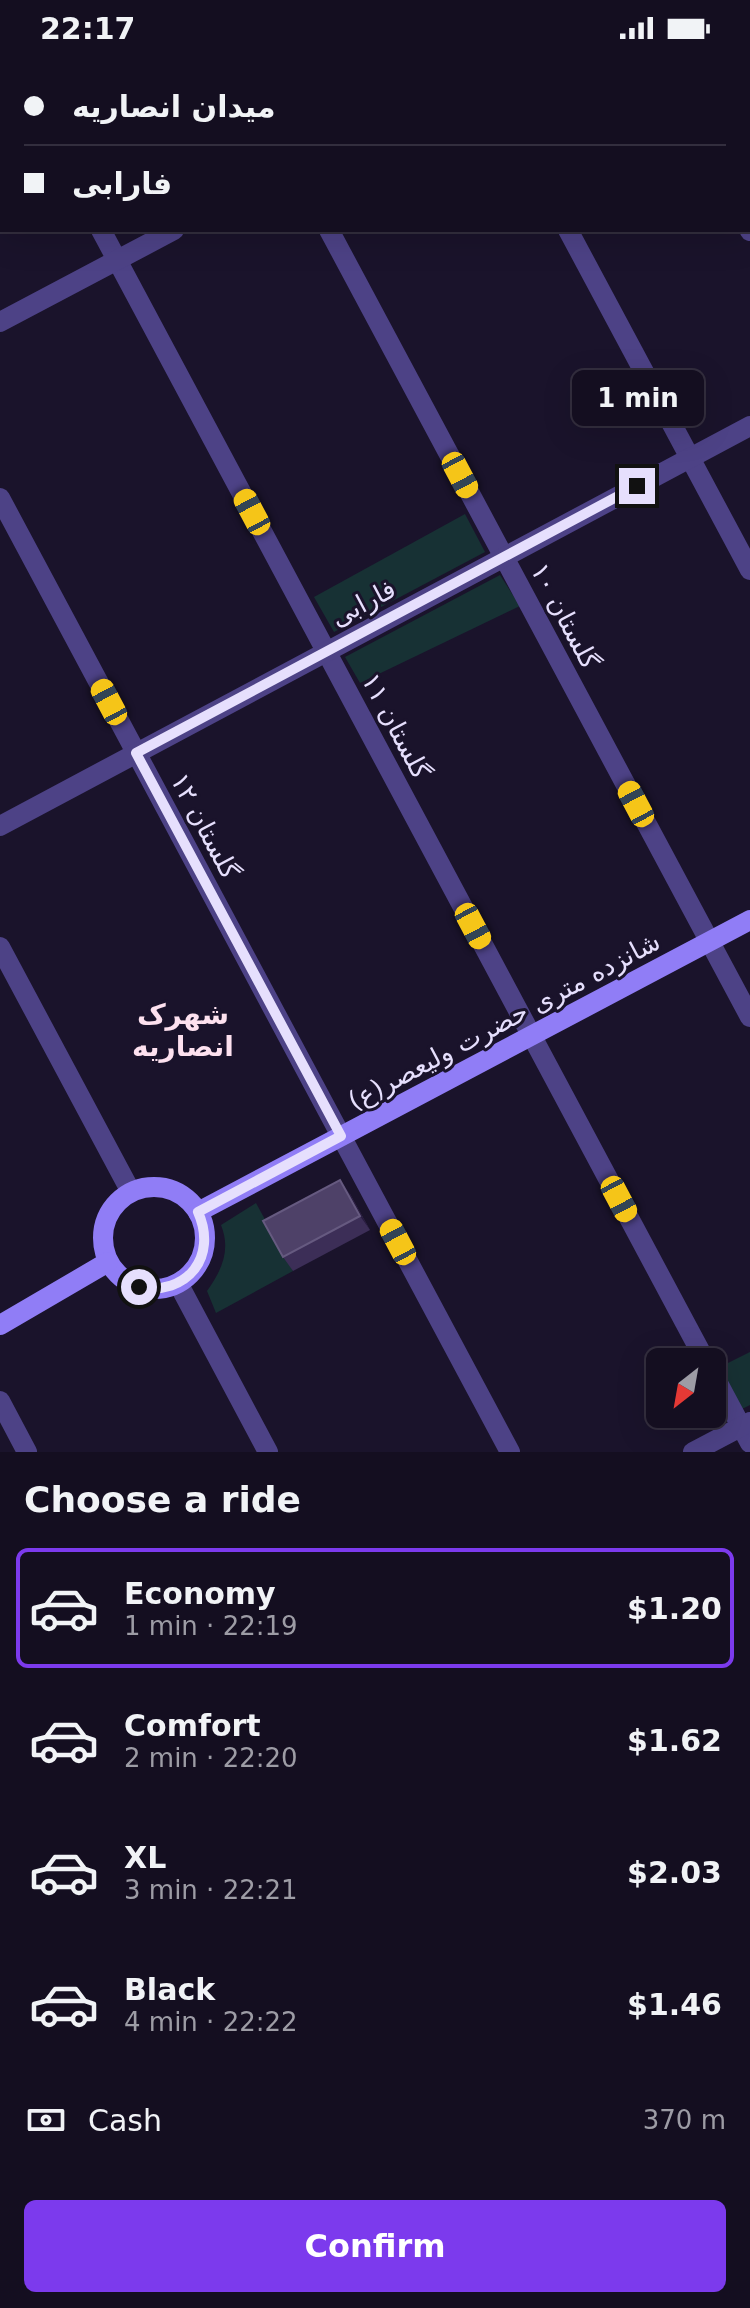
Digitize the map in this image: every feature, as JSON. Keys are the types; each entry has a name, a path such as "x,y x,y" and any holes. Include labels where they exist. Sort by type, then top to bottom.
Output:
{"main road":[{"name":"شانزده متری حضرت ولیعصر(ع)","path":"198,1212 750,920"},
{"path":"143,1187 169,1189 180,1194 198,1212 203,1225 203,1252 198,1264 178,1283 152,1289 139,1287 116,1273 108,1262 102,1236 105,1222 111,1209 131,1192 143,1187"},
{"path":"0,1325 108,1262"}],"street":[{"name":"گلستان ۱۱","path":"102,232 699,1348"},
{"path":"0,322 170,232"},
{"name":"گلستان ۱۰","path":"330,232 750,1017"},
{"path":"569,232 750,570"},
{"name":"فارابی","path":"0,826 750,426"},
{"name":"گلستان ۱۲","path":"0,498 510,1452"},
{"path":"0,947 131,1192"},
{"path":"178,1283 268,1452"},
{"path":"693,1452 747,1430 726,1395"},
{"path":"0,1401 27,1452"}],"green space":[{"path":"465,514 485,552 334,632 314,597"},
{"path":"500,575 520,606 360,683 345,657"},
{"path":"256,1203 293,1271 216,1313 207,1291 217,1275 225,1251 221,1225"},
{"path":"750,1352 750,1405 742,1409 726,1378 726,1364"}],"building":[{"path":"340,1180 360,1216 283,1257 263,1221"}],"district":[{"name":"شهرک انصاریه","path":"183,1030"}],"route":[{"path":"139,1287 166,1288 189,1275 198,1264 205,1238 198,1212 341,1136 136,753 637,486"}]}
